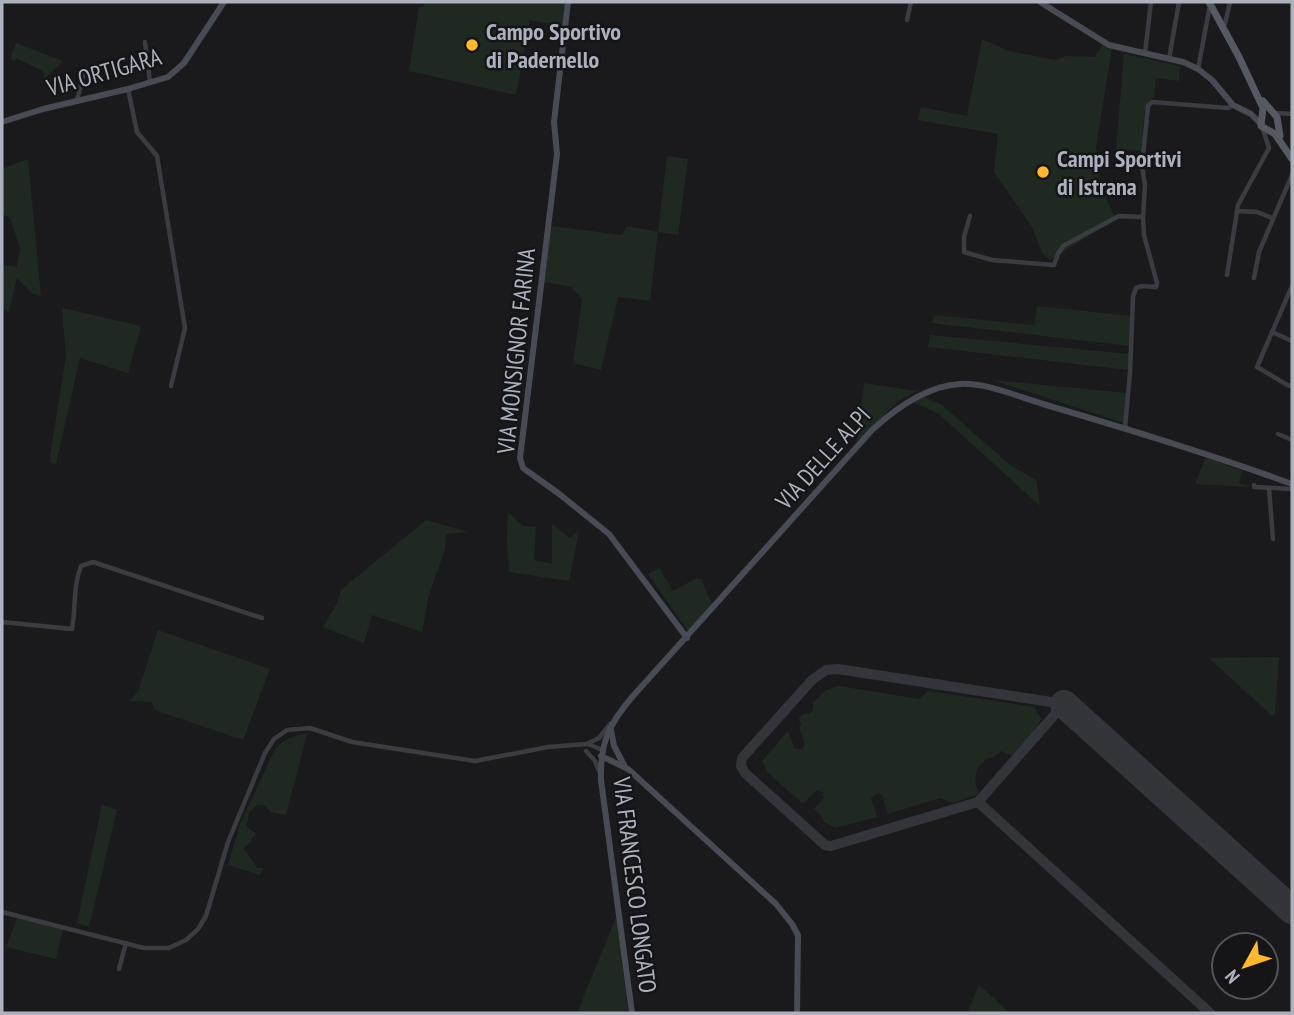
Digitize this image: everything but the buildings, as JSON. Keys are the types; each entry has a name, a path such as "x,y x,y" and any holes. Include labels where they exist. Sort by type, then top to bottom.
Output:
{"main road":[{"path":"1210,3 1263,108 1265,129"},
{"path":"1249,78 1278,118 1286,149"},
{"path":"1263,115 1273,113"},
{"path":"1265,129 1278,124"},
{"path":"1265,129 1275,134 1292,159"}],"street":[{"name":"VIA ORTIGARA","path":"2,122 168,77 180,67 224,2"},
{"name":"VIA MONSIGNOR FARINA","path":"568,2 554,122 557,154 521,464 527,473 558,493 609,534 687,638"},
{"path":"907,20 911,2"},
{"path":"1040,2 1110,45 1198,69 1213,80 1235,106 1250,113 1265,129 1268,149 1238,205 1227,275"},
{"path":"1144,54 1151,2"},
{"path":"1169,59 1180,2"},
{"path":"1223,26 1230,2"},
{"path":"1198,69 1210,3"},
{"path":"145,42 150,83"},
{"path":"77,100 84,73"},
{"path":"128,89 137,132 157,156 185,328 171,387"},
{"path":"1125,428 1133,297 1136,288 1156,288 1157,283 1144,235 1143,217 1145,185 1142,166 1148,106 1152,102 1228,108 1235,106 1263,115"},
{"path":"1273,113 1291,114"},
{"path":"1278,124 1282,117 1291,114"},
{"path":"1254,278 1259,252 1292,175"},
{"path":"1237,212 1257,212 1272,218"},
{"path":"970,216 964,237 964,252 992,260 1054,265 1063,246 1119,216 1143,217"},
{"path":"1291,290 1257,369 1289,386 1292,384"},
{"path":"1272,332 1292,341"},
{"name":"VIA DELLE ALPI","path":"613,721 872,430 888,415 916,397 944,386 973,384 1125,428 1292,487"},
{"path":"1278,434 1292,439"},
{"path":"1254,485 1269,488 1292,487"},
{"path":"1269,488 1273,539"},
{"path":"2,622 72,629 75,581 81,566 93,562 262,618"},
{"path":"2,912 152,949 169,948 187,940 206,916 228,842 269,745 287,730 310,728 352,742 467,761 483,761 548,747 587,744 599,738 613,721"},
{"path":"613,721 612,740 628,769 776,904 793,924 798,935 797,1013"},
{"name":"VIA FRANCESCO LONGATO","path":"613,721 602,753 601,780 632,1013"},
{"path":"587,744 622,762"},
{"path":"573,746 602,753 628,769"},
{"path":"586,751 597,765 601,780"},
{"path":"601,768 611,760"},
{"path":"119,969 126,943"}],"shaded area":[{"path":"425,2 567,2 564,27 530,20 516,95 409,71 419,7 423,7"},
{"path":"982,39 1009,51 1056,60 1066,56 1095,57 1103,43 1112,47 1096,147 1101,188 1116,219 1050,260 1042,253 1032,227 994,172 998,134 918,120 921,107 967,116"},
{"path":"16,43 63,61 44,79 41,70 16,58 14,61 10,59"},
{"path":"1124,54 1180,66 1179,81 1156,78 1154,97 1146,107 1142,151 1116,149"},
{"path":"667,156 688,159 678,235 658,232"},
{"path":"28,159 41,297 32,293 17,278 9,312 2,308 2,265 17,267 20,248 10,218 2,214 2,169"},
{"path":"551,226 622,235 627,226 658,232 650,301 618,297 601,370 573,363 582,299 572,287 544,282"},
{"path":"1037,306 1131,316 1130,346 932,323 934,315 1034,325"},
{"path":"62,308 141,326 128,373 80,358 56,464 51,463 50,456 66,356"},
{"path":"930,335 1130,354 1129,370 928,347"},
{"path":"992,380 1127,393 1124,423"},
{"path":"864,383 917,391 898,401 857,443"},
{"path":"922,396 942,405 1010,465 1036,480 1040,506 939,414 915,403 914,401"},
{"path":"1206,457 1242,471 1239,483 1251,487 1195,484"},
{"path":"508,512 523,526 536,527 534,560 552,564 552,524 570,538 579,531 569,581 509,572"},
{"path":"426,520 468,532 446,534 445,549 429,595 422,632 372,615 364,643 323,627 341,590"},
{"path":"659,568 673,591 695,579 701,579 712,604 688,631 648,574"},
{"path":"158,630 270,669 243,740 155,710 152,702 129,701 138,692"},
{"path":"1279,657 1275,714 1271,715 1209,658"},
{"path":"839,686 919,699 928,691 1034,707 1041,718 1038,727 1012,756 1001,751 979,766 975,779 979,792 976,795 952,803 940,798 888,814 882,795 878,793 871,798 877,817 835,828 824,822 814,809 824,798 824,793 817,790 803,804 767,772 762,761 788,731 795,749 803,749 805,745 799,718 813,710 813,703 826,690"},
{"path":"307,734 286,815 257,805 250,811 246,826 256,834 244,849 257,868 263,868 260,875 228,865 240,824 275,749 290,738"},
{"path":"102,805 117,810 89,927 77,923"},
{"path":"617,915 628,1013 577,1013"},
{"path":"17,918 63,929 56,959 6,947"},
{"path":"979,985 1010,1013 967,1013"}],"taxiway":[{"path":"978,802 831,846 825,845 745,773 741,766 742,758 812,680 826,670 838,669 1064,704"},
{"path":"1064,704 978,802 1210,1013"}],"runway":[{"path":"1064,704 1292,910"}],"place":[{"name":"Campo Sportivo di Padernello","path":"472,45"},
{"name":"Campi Sportivi di Istrana","path":"1043,172"}]}
